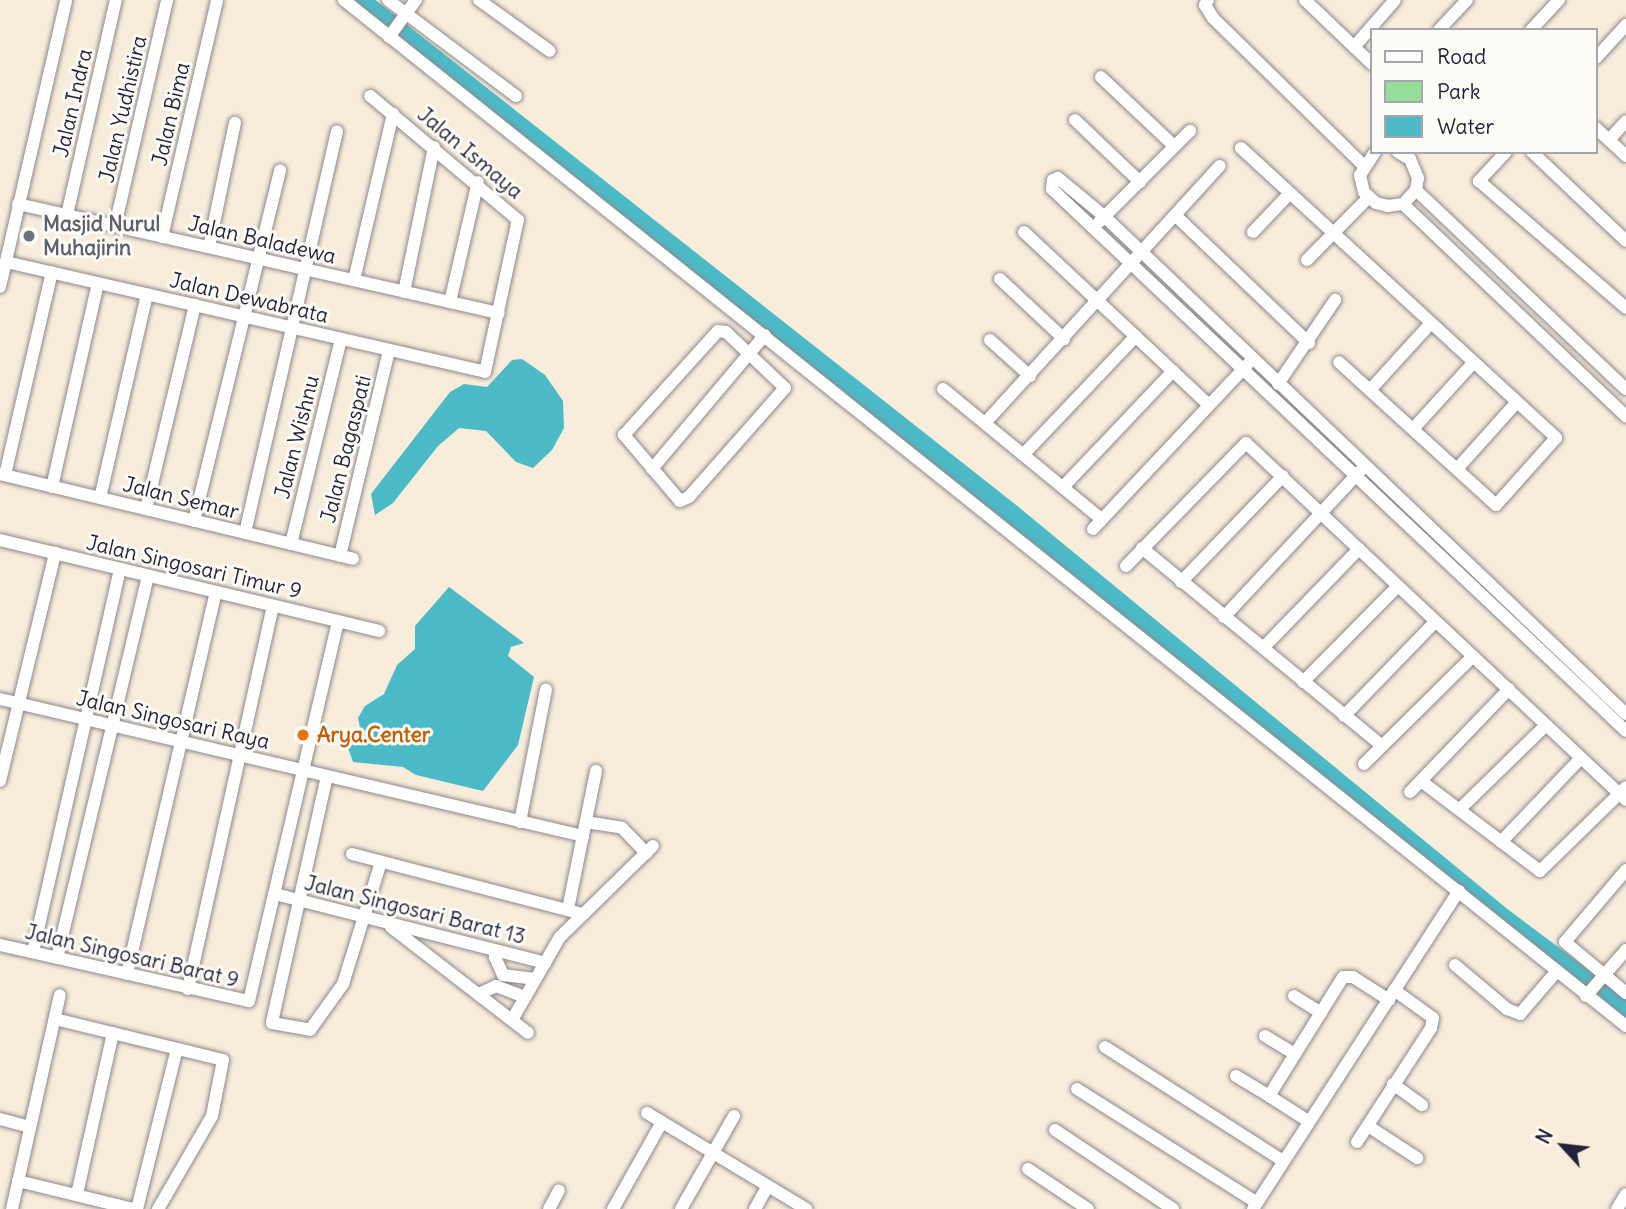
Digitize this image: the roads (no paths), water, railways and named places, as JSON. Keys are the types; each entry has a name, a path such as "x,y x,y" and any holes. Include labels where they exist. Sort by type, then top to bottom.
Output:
{"street":[{"path":"0,287 6,262 6,231 18,204 66,0"},
{"name":"Jalan Indra","path":"67,215 116,0"},
{"name":"Jalan Yudhistira","path":"115,226 167,0"},
{"name":"Jalan Bima","path":"162,237 218,0"},
{"path":"344,0 392,33 1626,1026"},
{"path":"388,0 516,96"},
{"path":"392,33 416,0"},
{"path":"480,0 550,51"},
{"path":"1208,0 1205,5 1213,18 1363,165"},
{"path":"1305,0 1370,62"},
{"path":"1371,28 1395,0"},
{"path":"1441,28 1467,0"},
{"path":"1533,28 1559,0"},
{"path":"1598,56 1626,25"},
{"path":"1354,47 1370,29"},
{"path":"1101,77 1174,146"},
{"name":"Jalan Ismaya","path":"370,96 478,182 518,220 499,313 482,373"},
{"path":"354,281 393,114"},
{"path":"1075,120 1139,181"},
{"path":"1609,140 1626,121"},
{"path":"209,247 235,123"},
{"path":"1598,130 1626,156"},
{"path":"245,533 308,270 337,131"},
{"path":"1190,131 1100,221 1520,623 1626,731"},
{"path":"404,292 434,147"},
{"path":"1241,148 1332,235 1556,438 1496,505 1339,362"},
{"path":"1373,154 1363,165 1360,174 1369,197 1376,203 1403,204 1626,416"},
{"path":"1403,204 1416,190 1418,178 1408,154"},
{"path":"1504,154 1479,181 1626,308"},
{"path":"1534,154 1626,241"},
{"path":"985,423 1099,302 1220,166"},
{"path":"194,521 280,170"},
{"path":"450,302 478,182"},
{"path":"1416,190 1626,389"},
{"path":"1254,232 1289,194"},
{"path":"1307,260 1369,197"},
{"name":"Jalan Baladewa","path":"18,204 499,313"},
{"path":"1176,216 1309,343"},
{"path":"1024,232 1209,405"},
{"name":"Jalan Dewabrata","path":"6,262 482,373"},
{"path":"2,475 52,272"},
{"path":"1000,279 1064,339"},
{"path":"52,487 97,283"},
{"path":"100,498 147,295"},
{"path":"1278,384 1309,343 1335,300"},
{"path":"145,509 195,305"},
{"path":"1370,390 1430,324"},
{"path":"718,331 726,332 750,353 785,384 776,400 685,501 676,499 625,440 625,433 718,331"},
{"path":"652,469 765,335"},
{"path":"1023,455 1136,336"},
{"name":"Jalan Wishnu","path":"291,544 341,339"},
{"path":"990,340 1030,376"},
{"name":"Jalan Bagaspati","path":"346,557 389,351"},
{"path":"1413,429 1473,363"},
{"path":"1247,364 1278,384 1360,471"},
{"path":"943,389 1063,487 1097,524 1247,364"},
{"path":"1063,487 1173,371"},
{"path":"1457,469 1517,402"},
{"path":"1126,566 1244,443 1283,476 1580,759 1624,793 1545,870 1532,867 1421,781"},
{"path":"1224,617 1323,515 1360,471"},
{"name":"Jalan Semar","path":"2,475 346,557"},
{"path":"1181,582 1283,476"},
{"name":"Jalan Singosari Timur 9","path":"0,540 379,631"},
{"path":"1142,548 1382,746"},
{"path":"1263,648 1359,549"},
{"path":"0,781 55,554"},
{"path":"33,952 120,569"},
{"path":"57,958 148,576"},
{"path":"1303,682 1398,586"},
{"path":"127,974 216,593"},
{"path":"188,989 273,606"},
{"path":"275,894 338,621"},
{"path":"1344,716 1435,622"},
{"path":"1520,623 1626,714"},
{"path":"1364,764 1472,656"},
{"path":"1410,792 1509,689"},
{"path":"520,822 546,690"},
{"name":"Jalan Singosari Raya","path":"0,699 583,836"},
{"path":"1460,809 1546,725"},
{"path":"1501,842 1580,759"},
{"path":"568,909 596,771"},
{"path":"327,776 272,1017 276,1025 305,1031 316,1024 347,977 380,862"},
{"path":"512,1020 560,937 649,850 622,828 586,822"},
{"path":"352,855 583,914"},
{"path":"1626,870 1565,942 1626,993"},
{"path":"1077,1088 1255,1206 1459,891"},
{"name":"Jalan Singosari Barat 9","path":"0,945 243,1002 252,996 275,894"},
{"name":"Jalan Singosari Barat 13","path":"275,894 545,963"},
{"path":"385,922 528,1033"},
{"path":"429,956 438,949 439,936"},
{"path":"1588,993 1626,950"},
{"path":"498,951 495,957 503,975 535,979"},
{"path":"1455,965 1507,1009 1520,1014 1557,971"},
{"path":"1269,1096 1348,975 1391,995 1433,1018 1357,1142"},
{"path":"479,994 496,986 525,997"},
{"path":"12,1209 61,995"},
{"path":"1294,996 1321,1013"},
{"path":"55,1019 223,1060 212,1116 159,1209"},
{"path":"77,1194 113,1033"},
{"path":"1265,1036 1295,1054"},
{"path":"1105,1047 1283,1161"},
{"path":"18,1181 135,1209 177,1049"},
{"path":"1236,1076 1308,1122"},
{"path":"1392,1084 1422,1105"},
{"path":"647,1113 806,1209"},
{"path":"681,1209 734,1116"},
{"path":"0,1119 30,1127"},
{"path":"613,1209 662,1122"},
{"path":"1368,1126 1417,1158"},
{"path":"1055,1130 1174,1209"},
{"path":"1028,1169 1088,1209"},
{"path":"755,1209 768,1186"},
{"path":"549,1209 559,1191"},
{"path":"1617,1209 1626,1194"}],"water":[{"path":"522,359 545,375 563,401 564,428 552,450 533,468 516,462 486,431 459,428 438,446 393,503 375,515 371,494 450,392 464,384 487,387 512,360"},
{"path":"449,587 524,643 511,647 508,656 534,677 518,745 483,791 416,775 403,767 353,762 347,745 361,733 358,718 365,706 384,694 397,665 415,649 415,626"}],"waterway":[{"path":"357,0 1009,514 1503,920 1626,1012"}],"place":[{"name":"Masjid Nurul Muhajirin","path":"29,236"},
{"name":"Arya.Center","path":"303,735"}]}
